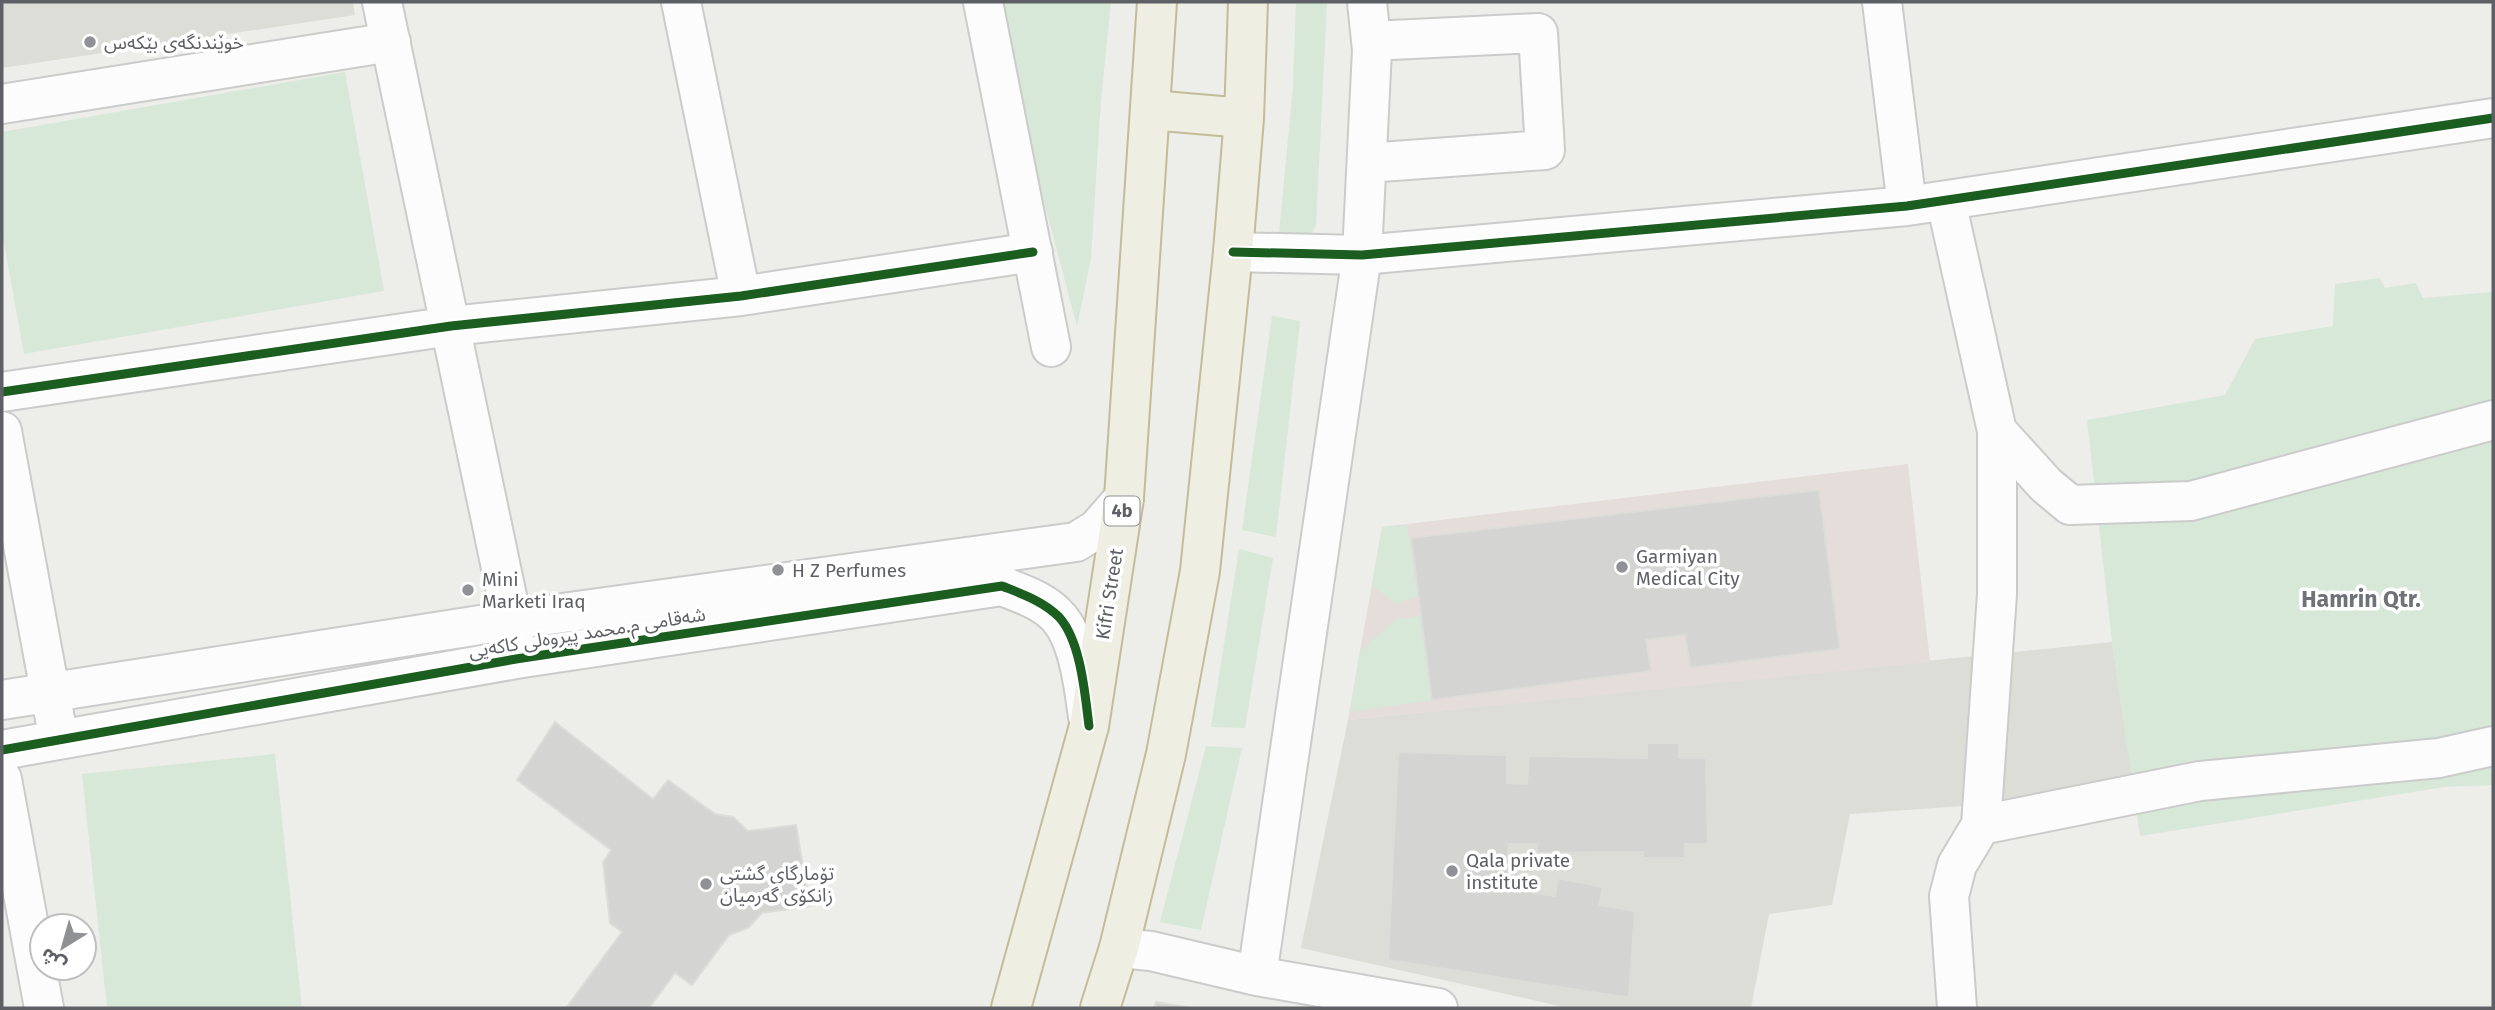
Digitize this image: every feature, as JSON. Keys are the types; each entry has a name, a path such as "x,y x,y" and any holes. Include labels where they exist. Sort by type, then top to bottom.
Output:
{"highway":[{"name":"Kifri Street","path":"1011,1008 1088,726 1124,498 1157,2"},
{"path":"1100,1008 1119,948 1166,754 1200,571 1233,252 1244,118 1248,2"},
{"path":"1151,110 1244,118"}],"street":[{"path":"383,2 512,620 516,659"},
{"path":"681,2 741,296"},
{"path":"983,2 1051,347"},
{"path":"1257,976 1362,255 1371,41 1367,2"},
{"path":"1882,2 1907,206"},
{"path":"1367,163 1545,150 1538,33 1371,41"},
{"path":"2,104 391,42"},
{"path":"1233,252 1362,255 1907,206 2493,118"},
{"path":"1946,201 1997,431 1997,594 1981,825 1957,865 1949,896 1957,1008"},
{"path":"2,392 451,326 741,296 1033,252"},
{"path":"1997,431 2046,485 2070,505 2191,501 2493,420"},
{"path":"2,431 59,741"},
{"name":"شەقامی م.محمد پیروەلی کاکەیی","path":"2,700 512,620 1076,542 1097,529 1124,498"},
{"name":"شەقامی م.محمد پیروەلی کاکەیی","path":"2,750 516,659 1002,586 1032,597 1060,618 1073,642 1083,683 1088,726"},
{"path":"1981,825 2200,780 2439,758 2493,746"},
{"path":"2,779 44,1008"},
{"path":"1119,948 1152,951 1257,976 1438,1008"}],"shaded area":[{"name":"خوێندنگەی بێکەس","path":"2,2 353,2 355,15 2,68"},
{"name":"Garmiyan Medical City","path":"1908,464 1930,662 1348,720 1382,527"},
{"path":"2112,642 2135,794 1850,814 1832,905 1769,914 1751,1008 1568,1008 1301,948 1348,720"}],"green space":[{"path":"1000,2 1111,2 1101,100 1091,258 1077,327 1024,125"},
{"path":"1296,2 1327,2 1316,225 1310,236 1278,244 1293,86"},
{"path":"345,72 384,291 24,354 2,232 2,132"},
{"path":"2380,278 2385,288 2416,283 2423,298 2493,292 2493,785 2444,787 2140,836 2112,642 2087,420 2225,395 2255,339 2333,326 2335,284"},
{"path":"1272,316 1300,321 1276,537 1242,530"},
{"path":"1407,525 1418,596 1395,604 1372,585 1382,527"},
{"path":"1239,549 1273,558 1245,728 1211,727"},
{"path":"1421,616 1432,700 1350,712 1360,651 1396,620"},
{"path":"1206,746 1242,748 1201,930 1160,922"},
{"path":"275,754 302,1008 107,1008 82,774"}],"building":[{"name":"Garmiyan Medical City","path":"1819,490 1840,649 1690,668 1685,635 1646,640 1651,671 1432,700 1411,538"},
{"name":"تۆمارگای گشتی زانکۆی گەرمیان","path":"555,722 653,799 668,780 715,814 733,817 748,831 796,825 810,906 762,913 748,928 729,935 692,985 675,973 649,1008 566,1008 622,932 610,923 603,862 611,850 517,780"},
{"name":"Qala private institute","path":"1647,743 1679,743 1679,758 1706,758 1708,844 1685,844 1685,858 1642,858 1643,852 1537,853 1537,844 1509,844 1506,869 1519,872 1517,890 1555,896 1558,878 1603,887 1599,905 1635,911 1629,998 1388,960 1398,752 1507,755 1507,783 1527,784 1529,756 1647,758"},
{"path":"1156,1002 1191,1008 1154,1008"}],"cycle path":[{"path":"1233,252 1362,255 1907,206 2493,118"},
{"path":"2,392 451,326 741,296 1033,252"},
{"path":"2,750 516,659 1002,586 1032,598 1059,617 1066,627 1081,669 1089,726"}],"place":[{"name":"خوێندنگەی بێکەس","path":"90,42"},
{"name":"Garmiyan Medical City","path":"1622,567"},
{"name":"H Z Perfumes","path":"778,570"},
{"name":"Mini Marketi Iraq","path":"468,590"},
{"name":"Qala private institute","path":"1452,871"},
{"name":"تۆمارگای گشتی زانکۆی گەرمیان","path":"706,884"}],"district":[{"name":"Hamrin Qtr.","path":"2361,599"}]}
